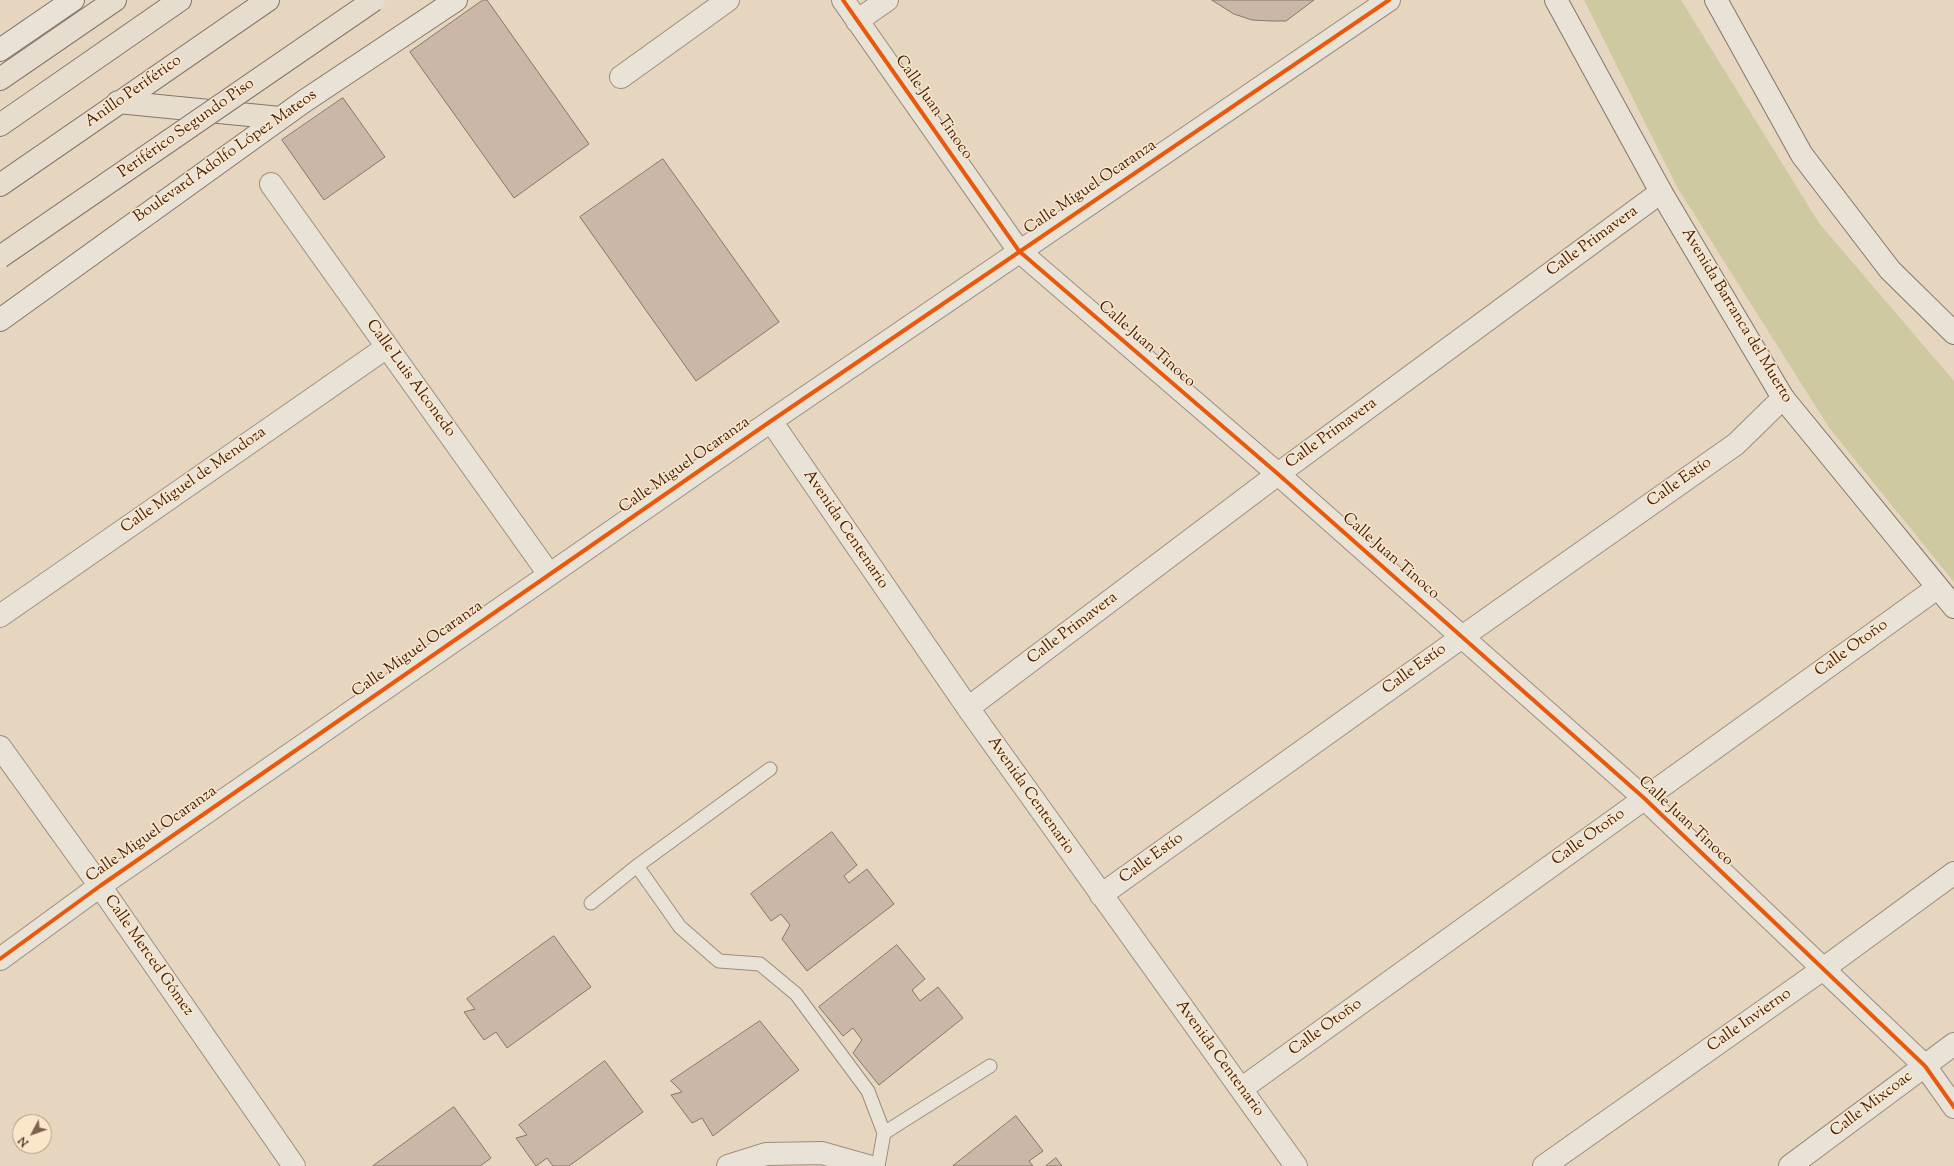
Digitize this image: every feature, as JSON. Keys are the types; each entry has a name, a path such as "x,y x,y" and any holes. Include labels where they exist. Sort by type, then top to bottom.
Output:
{"highway":[{"path":"0,79 115,0"},
{"path":"0,125 180,0"},
{"name":"Anillo Periférico","path":"0,185 118,102 268,0"},
{"name":"Periférico Segundo Piso","path":"0,258 374,0"},
{"path":"118,102 280,118"}],"street":[{"path":"0,50 73,0"},
{"name":"Boulevard Adolfo López Mateos","path":"0,320 280,118 456,0"},
{"path":"622,77 728,0"},
{"name":"Calle Juan Tinoco","path":"843,0 1019,251 1278,474 1644,798 1924,1066 1954,1107"},
{"path":"857,22 887,0"},
{"name":"Calle Miguel Ocaranza","path":"0,959 100,886 549,574 1019,251 1389,0"},
{"name":"Avenida Barranca del Muerto","path":"1556,0 1661,192 1784,398 1954,607"},
{"path":"1716,0 1802,155 1890,270 1954,333"},
{"name":"Calle Luis Alconedo","path":"271,184 549,574"},
{"name":"Calle Primavera","path":"968,708 1278,474 1661,192"},
{"name":"Calle Miguel de Mendoza","path":"0,616 387,347"},
{"name":"Calle Estío","path":"1101,895 1462,636 1736,444 1784,398"},
{"name":"Avenida Centenario","path":"771,421 968,708 1296,1166"},
{"name":"Calle Otoño","path":"1241,1089 1937,588"},
{"name":"Calle Merced Gómez","path":"0,747 100,886 294,1166"},
{"name":"Calle Invierno","path":"1544,1166 1823,969 1954,873"},
{"name":"Calle Mixcoac","path":"1790,1166 1954,1044"},
{"path":"728,1166 766,1154 822,1153 868,1166"}],"lane":[{"path":"591,903 638,866 770,769"},
{"path":"638,866 680,927 719,961 760,964 796,994 868,1091 884,1133 878,1166"},
{"path":"884,1133 990,1066"}],"shaded area":[{"path":"1584,0 1681,0 1819,223 1954,381 1954,582 1830,429 1677,187"}],"building":[{"path":"483,0 487,0 589,144 514,198 410,52"},
{"path":"1212,0 1314,0 1286,21 1271,21 1252,20 1234,14"},
{"path":"343,98 385,157 324,200 282,140"},
{"path":"663,159 779,322 696,381 580,217"},
{"path":"832,832 857,865 844,876 849,883 867,869 894,904 807,971 782,939 790,925 781,914 771,921 751,894"},
{"path":"554,936 591,987 507,1048 496,1032 484,1040 464,1012 475,1009 467,999"},
{"path":"897,945 925,979 912,990 920,1001 938,987 963,1018 879,1085 853,1053 862,1040 853,1028 843,1036 819,1007"},
{"path":"760,1021 799,1070 713,1136 702,1118 692,1123 671,1095 682,1092 671,1081"},
{"path":"605,1061 643,1112 569,1166 553,1166 547,1158 536,1166 516,1138 527,1135 519,1125"},
{"path":"454,1107 491,1158 480,1166 373,1166"},
{"path":"1016,1116 1043,1151 1029,1161 1033,1166 953,1166"},
{"path":"1056,1158 1062,1166 1046,1166"}],"cycle path":[{"path":"843,0 1019,251 1278,474 1644,798 1925,1066 1954,1107"},
{"path":"0,959 100,886 771,421 1389,0"}]}
